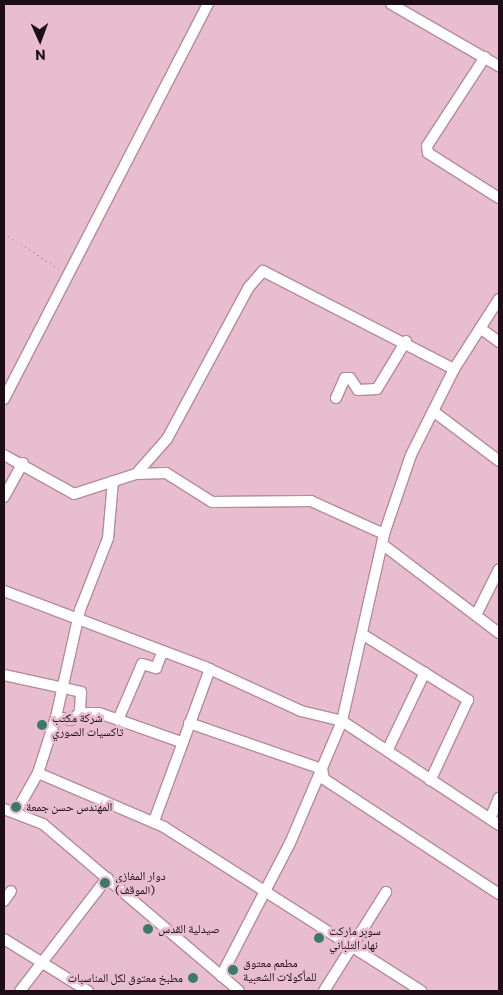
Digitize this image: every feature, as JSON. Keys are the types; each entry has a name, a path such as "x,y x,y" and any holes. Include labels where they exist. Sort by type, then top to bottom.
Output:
{"street":[{"path":"4,399 208,4"},
{"path":"392,4 499,66"},
{"path":"485,57 427,146 428,152 499,198"},
{"path":"136,474 167,440 249,287 263,271 406,341 454,369"},
{"path":"222,976 265,894 342,721 383,539 411,455 454,369 499,299"},
{"path":"480,328 499,342"},
{"path":"336,398 345,378 350,378 358,390 377,389 406,341"},
{"path":"433,411 499,461"},
{"path":"4,455 23,463 74,494 83,495 113,481 136,474 166,473 212,502 311,501 383,539 499,633"},
{"path":"4,496 23,463"},
{"path":"16,812 38,773 56,717 81,619 80,610 108,538 113,481"},
{"path":"476,616 499,569"},
{"path":"4,591 210,669 301,712 342,721 388,749 430,781 499,826"},
{"path":"362,634 468,700 430,781"},
{"path":"118,720 142,664 156,668 163,650"},
{"path":"154,821 181,742 210,669"},
{"path":"388,749 425,672"},
{"path":"4,674 62,690 81,692 80,713"},
{"path":"56,717 71,720 80,713 98,713 181,742"},
{"path":"189,723 322,769"},
{"path":"322,769 324,779 499,894"},
{"path":"38,773 154,821 265,894 421,991"},
{"path":"490,819 499,798"},
{"path":"4,809 44,824 222,976 232,989"},
{"path":"20,991 107,878"},
{"path":"4,901 11,891"},
{"path":"324,991 386,892"},
{"path":"4,939 88,991"}],"path":[{"path":"4,233 68,275"},
{"path":"499,667 499,680"}],"place":[{"name":"شركة مكتب تاكسيات الصوري","path":"42,725"},
{"name":"المهندس حسن جمعة","path":"16,807"},
{"name":"دوار المغازي (الموقف)","path":"105,883"},
{"name":"صيدلية القدس","path":"148,929"},
{"name":"سوبر ماركت نهاد التلباني","path":"319,938"},
{"name":"مطعم معتوق للمأكولات الشعبية","path":"233,970"},
{"name":"مطبخ معتوق لكل المناسبات","path":"193,978"}]}
